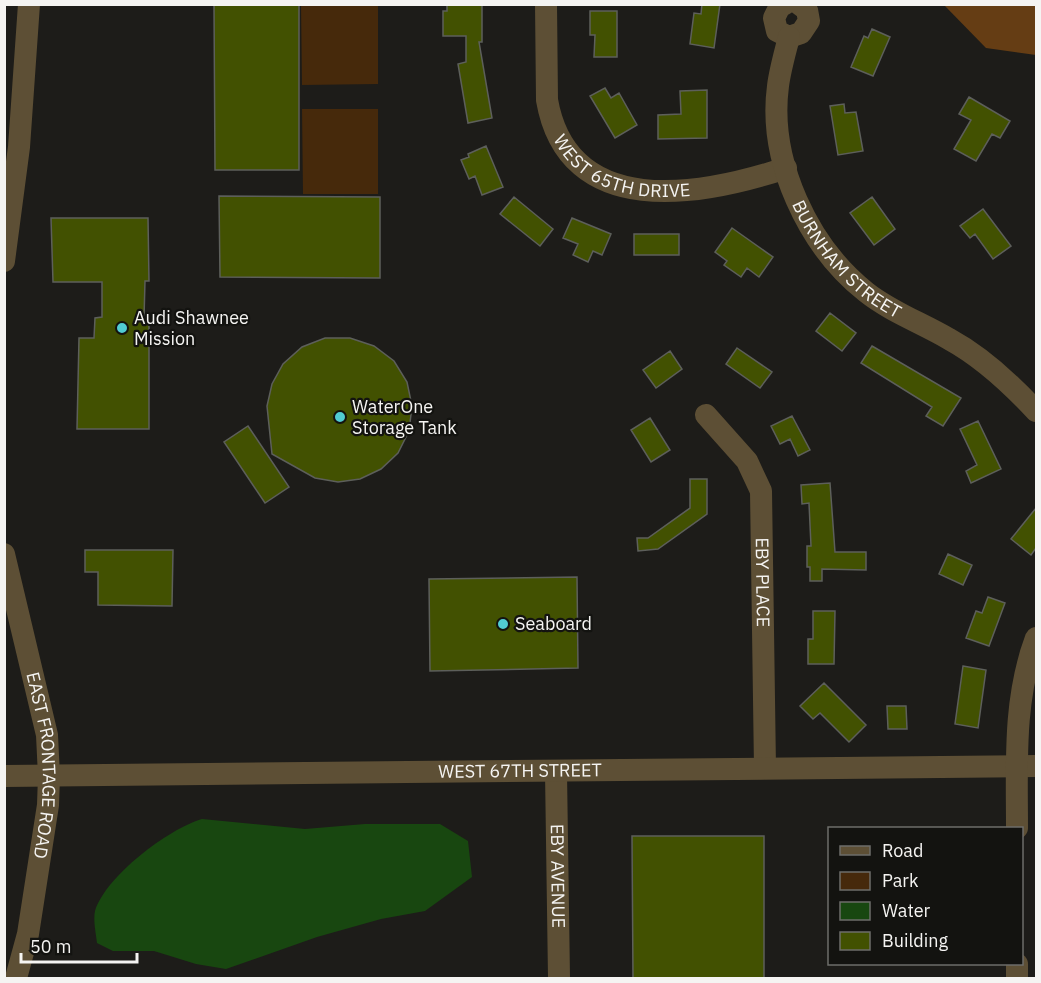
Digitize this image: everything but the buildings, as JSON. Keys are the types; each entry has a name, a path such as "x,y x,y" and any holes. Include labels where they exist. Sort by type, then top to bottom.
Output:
{"street":[{"path":"4,261 19,147 29,4"},
{"name":"WEST 65TH DRIVE","path":"546,4 549,115 559,140 575,160 599,178 625,188 647,192 691,192 786,168"},
{"path":"785,4 780,6 774,18 777,30 789,37 801,33 809,21 807,10 799,4"},
{"name":"BURNHAM STREET","path":"789,37 778,87 778,121 786,168 806,220 824,250 842,271 883,304 951,339 990,367 1036,411"},
{"name":"EBY PLACE","path":"706,415 747,461 761,492 765,768"},
{"name":"EAST FRONTAGE ROAD","path":"4,554 47,735 49,776 48,805 28,934 16,978"},
{"path":"1017,827 1027,767 1021,693 1036,638"},
{"name":"WEST 67TH STREET","path":"4,776 1027,767"},
{"name":"EBY AVENUE","path":"556,772 559,978"}],"green space":[{"path":"301,5 378,5 378,84 302,85"},
{"path":"302,109 378,109 378,194 303,194"}],"shaded area":[{"path":"944,5 1036,5 1036,55 986,48"}],"water":[{"path":"202,819 305,829 365,824 440,824 468,841 472,877 425,911 381,919 317,937 226,969 196,964 154,951 113,951 97,943 95,911 101,897 112,883 156,843 188,824"}],"place":[{"name":"Audi Shawnee Mission","path":"122,328"},
{"name":"WaterOne Storage Tank","path":"340,417"},
{"name":"Seaboard","path":"503,624"}]}
